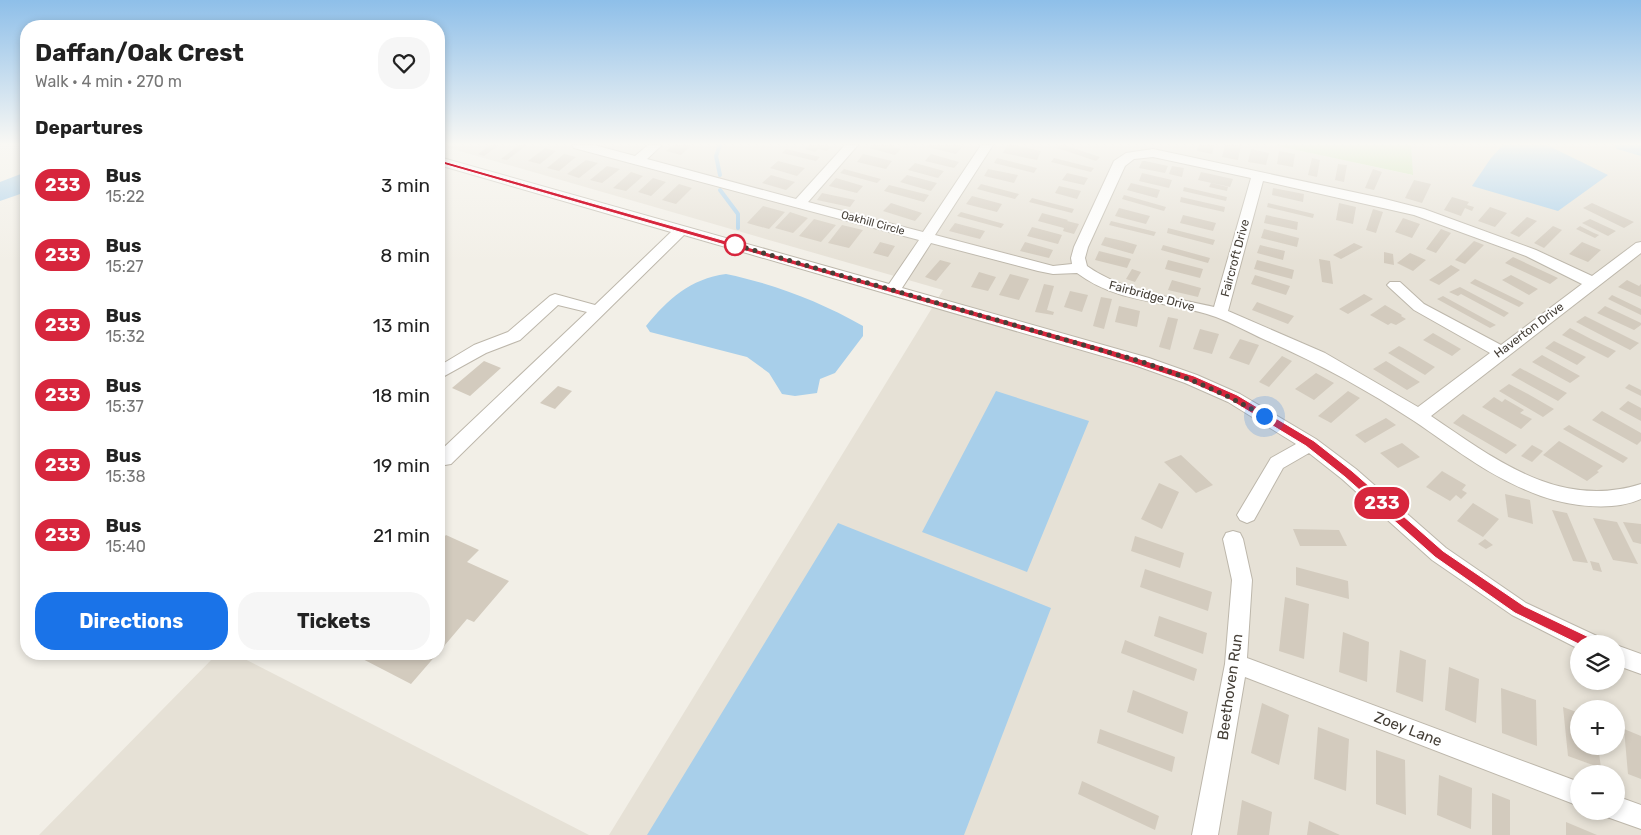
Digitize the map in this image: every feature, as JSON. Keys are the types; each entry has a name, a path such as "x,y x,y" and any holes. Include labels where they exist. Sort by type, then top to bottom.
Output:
{"street":[{"path":"520,184 1143,362 1191,379 1234,398 1310,444 1349,474 1439,554 1519,609 1572,635"},
{"name":"Oakhill Circle","path":"725,184 1038,267 1060,270 1080,268"},
{"path":"799,204 817,184"},
{"path":"893,290 962,184"},
{"path":"1080,268 1078,258 1081,246 1110,184"},
{"name":"Faircroft Drive","path":"1220,314 1255,184"},
{"path":"1300,184 1419,212 1531,253 1593,283"},
{"path":"445,458 681,230"},
{"name":"Haverton Drive","path":"1419,416 1500,352 1641,246"},
{"name":"Fairbridge Drive","path":"1080,268 1098,281 1116,289 1220,314 1319,357 1419,416 1490,465 1519,480 1548,491 1577,497 1626,497 1641,491"},
{"path":"1395,285 1419,307 1500,352"},
{"path":"445,369 480,349 514,336 555,299 597,310"},
{"path":"1247,515 1277,463 1310,444"},
{"name":"Beethoven Run","path":"1205,835 1236,664 1242,580 1233,539"},
{"path":"1625,658 1641,664"},
{"name":"Zoey Lane","path":"1236,664 1570,791"},
{"path":"1625,811 1641,817"}],"shaded area":[{"path":"574,184 1641,184 1641,835 609,835 943,290"},
{"path":"211,660 247,660 589,835 39,835"}],"water":[{"path":"0,184 20,184 20,194 0,201"},
{"path":"1473,184 1596,184 1558,211 1472,186"},
{"path":"726,274 779,288 813,301 863,326 863,336 835,373 820,379 817,393 795,396 782,394 769,373 747,357 650,332 646,326 671,299 701,280"},
{"path":"996,391 1089,421 1027,572 922,532"},
{"path":"838,523 1051,608 964,835 647,835"}],"building":[{"path":"618,184 634,184 626,191 613,188"},
{"path":"647,184 664,184 651,196 638,192"},
{"path":"679,184 692,188 676,204 662,200"},
{"path":"765,184 793,184 786,190"},
{"path":"831,184 856,184 863,186 857,193 829,186"},
{"path":"907,184 936,184 931,191"},
{"path":"981,184 1019,194 1015,199 977,189"},
{"path":"1130,184 1135,184 1160,190 1157,198 1127,190"},
{"path":"1152,184 1171,184 1169,188"},
{"path":"1211,184 1215,184 1228,187 1227,191 1209,187"},
{"path":"1216,184 1231,184 1230,187"},
{"path":"1367,184 1377,184 1374,190 1365,188"},
{"path":"1412,184 1431,184 1422,203 1405,198"},
{"path":"889,185 929,195 924,202 884,191"},
{"path":"1059,186 1081,191 1077,199 1055,193"},
{"path":"1184,187 1227,197 1226,201 1183,191"},
{"path":"1273,188 1304,194 1303,202 1272,195"},
{"path":"822,193 855,200 850,207 817,200"},
{"path":"1124,195 1166,207 1164,211 1122,199"},
{"path":"972,196 1002,204 997,212 966,204"},
{"path":"1181,197 1225,207 1224,212 1180,202"},
{"path":"1452,197 1469,202 1467,205 1474,207 1472,211 1465,208 1461,216 1444,210"},
{"path":"1032,198 1074,209 1072,213 1029,202"},
{"path":"891,203 922,213 915,221 883,211"},
{"path":"1268,203 1314,214 1313,218 1267,207"},
{"path":"1339,203 1356,207 1353,224 1336,220"},
{"path":"1592,203 1634,222 1624,228 1583,208"},
{"path":"763,206 785,212 769,229 747,223"},
{"path":"1490,207 1507,213 1495,227 1478,221"},
{"path":"1119,208 1150,216 1146,224 1115,216"},
{"path":"1373,209 1383,212 1376,233 1366,230"},
{"path":"790,212 808,218 793,233 775,228"},
{"path":"961,212 1004,224 1001,228 957,216"},
{"path":"1042,213 1079,224 1074,234 1063,231 1064,228 1038,221"},
{"path":"1183,215 1216,223 1213,231 1180,223"},
{"path":"1266,215 1298,222 1297,230 1264,223"},
{"path":"1527,217 1537,221 1519,237 1510,233"},
{"path":"1403,218 1420,224 1412,238 1395,232"},
{"path":"814,219 836,225 821,242 799,236"},
{"path":"1590,219 1616,231 1608,236 1582,223"},
{"path":"1111,221 1156,232 1154,236 1109,225"},
{"path":"955,223 985,231 980,239 949,231"},
{"path":"842,225 863,230 849,248 828,243"},
{"path":"1553,226 1562,230 1544,248 1534,243"},
{"path":"1580,226 1599,235 1595,238 1576,229"},
{"path":"1032,227 1062,235 1058,244 1027,236"},
{"path":"1168,228 1215,240 1213,245 1167,233"},
{"path":"1264,229 1299,238 1297,247 1261,238"},
{"path":"1441,229 1451,233 1436,253 1426,249"},
{"path":"1105,237 1137,245 1133,254 1101,245"},
{"path":"1474,241 1484,245 1465,264 1455,260"},
{"path":"880,242 895,246 888,257 873,253"},
{"path":"1025,242 1053,250 1049,258 1020,251"},
{"path":"1582,242 1601,250 1588,262 1569,254"},
{"path":"1354,243 1363,247 1341,259 1333,255"},
{"path":"1163,245 1210,258 1208,263 1161,250"},
{"path":"1260,245 1285,251 1283,260 1257,253"},
{"path":"1099,251 1131,259 1127,268 1095,260"},
{"path":"1384,252 1393,254 1394,265 1384,263"},
{"path":"1410,253 1426,260 1413,271 1397,263"},
{"path":"1513,257 1558,278 1550,284 1505,263"},
{"path":"1319,259 1330,261 1333,284 1322,282"},
{"path":"940,260 951,263 936,281 925,277"},
{"path":"1168,260 1203,269 1200,278 1165,269"},
{"path":"1257,260 1294,270 1292,279 1254,269"},
{"path":"1451,265 1460,270 1439,285 1429,280"},
{"path":"1132,269 1141,272 1135,282 1126,279"},
{"path":"979,272 996,277 988,291 971,287"},
{"path":"1010,274 1029,279 1019,300 999,295"},
{"path":"1255,275 1290,286 1286,295 1251,284"},
{"path":"1511,275 1538,289 1529,295 1502,280"},
{"path":"1475,279 1524,303 1519,307 1470,283"},
{"path":"1172,280 1201,288 1198,297 1168,290"},
{"path":"1627,280 1639,286 1641,284 1641,297 1618,287"},
{"path":"1044,284 1054,286 1047,310 1054,312 1053,315 1035,312"},
{"path":"1460,287 1509,313 1504,317 1461,294 1458,296 1449,292"},
{"path":"1070,291 1088,295 1082,312 1064,307"},
{"path":"1364,294 1373,299 1348,314 1339,309"},
{"path":"1612,295 1641,309 1641,315 1608,299"},
{"path":"1443,296 1496,325 1490,328 1437,299"},
{"path":"1101,297 1112,299 1104,329 1093,326"},
{"path":"1257,302 1294,316 1288,324 1252,310"},
{"path":"1385,305 1406,319 1396,325 1391,323 1388,325 1370,315"},
{"path":"1119,306 1140,311 1137,327 1115,322"},
{"path":"1605,306 1641,323 1641,325 1634,330 1597,313"},
{"path":"1585,316 1639,343 1630,350 1576,322"},
{"path":"1168,317 1178,319 1170,350 1159,347"},
{"path":"1570,328 1616,351 1608,358 1562,335"},
{"path":"1200,329 1219,334 1212,354 1193,349"},
{"path":"1433,333 1461,349 1452,356 1423,340"},
{"path":"1240,339 1259,345 1249,365 1229,358"},
{"path":"1554,341 1586,357 1577,365 1545,348"},
{"path":"1399,346 1435,367 1425,375 1388,353"},
{"path":"1542,355 1580,376 1570,383 1532,362"},
{"path":"1282,356 1292,361 1269,387 1259,382"},
{"path":"484,361 501,368 470,396 452,388"},
{"path":"1386,361 1420,382 1407,390 1373,369"},
{"path":"1520,368 1567,393 1558,401 1511,375"},
{"path":"1316,373 1334,383 1314,400 1295,389"},
{"path":"1509,384 1554,409 1543,417 1499,391"},
{"path":"1629,384 1641,390 1641,396 1625,388"},
{"path":"558,386 572,391 555,409 540,403"},
{"path":"1348,391 1360,398 1331,423 1318,416"},
{"path":"1494,397 1502,402 1505,399 1524,410 1520,413 1532,419 1521,429 1482,407"},
{"path":"1628,401 1641,408 1641,421 1619,409"},
{"path":"1602,411 1641,433 1641,441 1637,445 1592,420"},
{"path":"1463,414 1517,445 1506,454 1453,423"},
{"path":"1386,418 1396,425 1365,443 1355,435"},
{"path":"1569,425 1628,458 1623,463 1563,429"},
{"path":"1559,441 1603,466 1597,471 1599,472 1587,481 1543,455"},
{"path":"1402,443 1420,457 1398,468 1380,453"},
{"path":"1532,445 1543,451 1532,462 1521,456"},
{"path":"1181,455 1213,485 1196,493 1164,462"},
{"path":"1442,471 1466,485 1462,490 1467,493 1461,499 1456,495 1450,501 1426,487"},
{"path":"1159,483 1179,492 1162,529 1141,519"},
{"path":"1505,494 1530,500 1533,524 1508,517"},
{"path":"1473,503 1499,519 1483,537 1457,521"},
{"path":"1552,510 1567,513 1588,563 1573,561"},
{"path":"1593,518 1617,522 1638,564 1613,560"},
{"path":"1623,522 1641,524 1641,544 1633,542"},
{"path":"1293,529 1339,530 1347,546 1300,546"},
{"path":"445,536 479,550 467,562 509,581 474,622 467,619 445,645"},
{"path":"1135,536 1184,553 1180,568 1131,551"},
{"path":"1485,539 1493,545 1486,549 1478,544"},
{"path":"1590,561 1599,563 1602,572 1593,570"},
{"path":"1296,567 1348,581 1349,599 1296,585"},
{"path":"1145,569 1212,592 1208,611 1140,587"},
{"path":"1285,597 1309,604 1304,659 1279,651"},
{"path":"1159,616 1207,633 1203,654 1154,636"},
{"path":"1343,632 1369,642 1367,682 1339,672"},
{"path":"1125,640 1197,669 1194,681 1121,653"},
{"path":"1400,650 1426,660 1423,702 1396,692"},
{"path":"365,660 432,660 411,684"},
{"path":"1449,667 1479,679 1476,723 1445,710"},
{"path":"1501,688 1536,700 1537,746 1502,733"},
{"path":"1133,690 1188,712 1183,734 1127,712"},
{"path":"1262,703 1289,715 1279,765 1251,753"},
{"path":"1563,707 1570,710 1570,755 1599,755 1601,765 1593,765 1568,756"},
{"path":"1318,727 1349,739 1346,791 1314,779"},
{"path":"1100,729 1175,757 1172,772 1097,743"},
{"path":"1625,729 1641,736 1641,779 1628,774"},
{"path":"1376,750 1405,760 1406,815 1376,804"},
{"path":"1439,775 1472,788 1471,829 1437,815"},
{"path":"1082,781 1159,816 1155,830 1078,794"},
{"path":"1492,793 1510,800 1510,835 1492,835"},
{"path":"1242,800 1272,812 1269,835 1237,835"},
{"path":"1309,821 1340,835 1307,835"},
{"path":"1566,822 1597,835 1566,835"}],"waterway":[{"path":"720,190 738,214 738,228"}],"bus line":[{"name":"233","path":"520,184 1143,362 1191,379 1234,398 1310,444 1349,474 1439,554 1519,609 1572,635"}],"route":[{"path":"735,245 732,244 1143,362 1191,379 1234,398 1264,416"}]}
